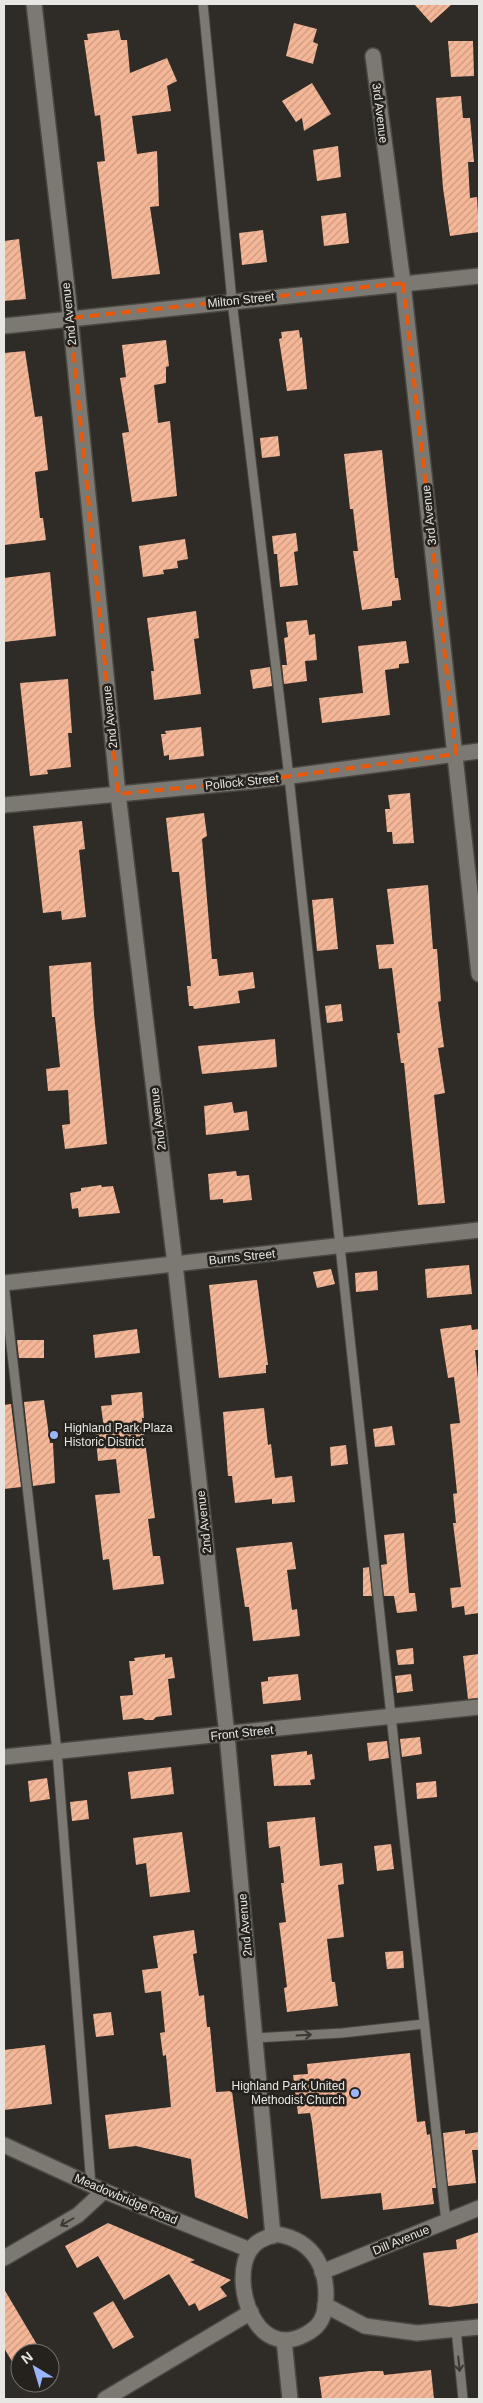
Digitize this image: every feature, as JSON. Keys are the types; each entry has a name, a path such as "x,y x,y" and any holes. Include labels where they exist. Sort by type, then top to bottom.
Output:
{"street":[{"name":"2nd Avenue","path":"34,4 70,318 118,794 175,1264 227,1735 273,2236"},
{"name":"3rd Avenue","path":"373,56 403,283 479,974"},
{"name":"Milton Street","path":"4,326 479,276"},
{"name":"Pollock Street","path":"4,805 289,776 479,751"},
{"name":"Burns Street","path":"4,1283 479,1230"},
{"name":"Front Street","path":"4,1757 479,1707"},
{"name":"Meadowbridge Road","path":"4,2145 97,2188 250,2250"},
{"path":"4,2258 78,2215 97,2188"},
{"name":"Dill Avenue","path":"322,2272 479,2208"},
{"path":"273,2236 293,2237 307,2248 318,2262 325,2280 323,2317 316,2328 303,2336 284,2340 266,2336 258,2327 246,2298 244,2279 250,2250 262,2239 273,2236"},
{"path":"325,2305 365,2326 418,2333 479,2327"},
{"path":"104,2399 251,2312"},
{"path":"284,2340 290,2399"}],"lane":[{"path":"203,4 232,301 289,776 446,2222"},
{"path":"4,1283 57,1751 97,2188"},
{"path":"255,2038 342,2033 424,2024"},
{"path":"456,2329 463,2399"}],"highlighted area":[{"path":"403,283 456,754 254,781 118,794 70,318"}],"building":[{"path":"414,4 452,4 431,23"},
{"path":"294,23 317,29 313,42 318,44 313,64 286,56"},
{"path":"119,30 121,40 127,40 130,73 167,58 177,81 167,86 171,111 132,116 137,154 157,151 159,206 150,207 160,274 112,279 97,162 105,161 100,115 95,116 84,40 88,40 87,34"},
{"path":"448,41 473,41 474,76 451,77"},
{"path":"312,83 331,114 304,131 302,118 296,122 282,101"},
{"path":"461,96 463,118 470,118 474,162 468,162 470,198 477,197 479,232 450,236 443,188 436,98"},
{"path":"338,146 341,177 317,181 313,150"},
{"path":"346,213 349,243 324,246 321,216"},
{"path":"263,230 267,262 242,265 239,233"},
{"path":"19,239 26,299 4,301 4,241"},
{"path":"299,330 300,338 302,337 307,389 287,391 279,339 282,338 281,332"},
{"path":"166,340 169,366 166,367 166,383 154,385 158,423 170,421 177,496 132,502 122,433 129,432 120,378 126,377 122,345"},
{"path":"25,351 35,417 42,416 48,470 35,472 40,518 43,518 46,540 4,545 4,353"},
{"path":"278,436 280,456 262,458 260,438"},
{"path":"382,450 395,578 398,578 401,600 392,601 392,606 362,610 353,551 358,551 353,509 350,509 344,454"},
{"path":"296,533 298,551 294,552 298,585 280,587 277,554 274,554 272,536"},
{"path":"185,539 188,559 177,561 178,568 163,570 164,574 143,577 139,546"},
{"path":"50,572 56,636 4,642 4,578"},
{"path":"196,611 199,638 194,639 201,694 154,700 151,671 154,671 147,618"},
{"path":"307,620 309,635 315,634 317,660 305,661 307,681 284,684 282,665 287,665 284,638 288,637 286,622"},
{"path":"406,641 409,663 399,664 399,668 385,670 390,715 322,723 319,698 363,693 358,646"},
{"path":"270,667 272,686 253,689 250,670"},
{"path":"68,679 72,733 68,733 71,767 47,770 48,774 30,776 20,683"},
{"path":"201,727 204,756 169,760 169,755 164,756 161,734 166,734 165,731"},
{"path":"410,793 414,843 393,844 392,832 387,832 385,809 390,809 388,795"},
{"path":"204,813 207,836 202,839 212,959 217,959 219,976 253,972 255,988 238,991 240,1003 194,1009 193,1006 189,1006 187,986 191,986 179,872 172,872 166,818"},
{"path":"82,821 85,849 79,850 86,917 62,920 61,911 43,913 33,826"},
{"path":"428,885 433,949 437,949 441,1001 438,1002 444,1047 438,1048 445,1093 434,1095 445,1203 418,1205 404,1063 401,1063 397,1033 400,1033 392,968 379,969 376,945 394,944 387,889"},
{"path":"333,898 338,949 317,951 312,900"},
{"path":"91,962 94,1014 107,1144 65,1149 62,1125 70,1124 68,1090 48,1091 46,1069 60,1067 55,1017 52,1017 49,966"},
{"path":"341,1004 343,1021 327,1023 325,1006"},
{"path":"275,1039 277,1067 202,1074 198,1046"},
{"path":"232,1102 234,1113 247,1111 249,1130 206,1135 204,1106"},
{"path":"236,1171 237,1176 249,1175 252,1200 223,1203 223,1199 210,1200 208,1174"},
{"path":"101,1185 102,1187 113,1186 120,1213 79,1217 78,1208 72,1209 70,1193 81,1191 81,1188"},
{"path":"469,1265 472,1294 427,1298 425,1269"},
{"path":"331,1269 335,1284 317,1288 313,1272"},
{"path":"377,1271 378,1290 356,1292 355,1273"},
{"path":"257,1280 268,1365 266,1365 266,1373 219,1378 209,1285"},
{"path":"471,1325 472,1330 479,1329 479,1350 475,1350 479,1388 479,1613 465,1615 464,1606 452,1608 450,1588 461,1587 453,1523 456,1523 453,1494 457,1493 450,1424 460,1423 454,1377 448,1378 440,1329"},
{"path":"137,1329 140,1353 95,1358 93,1335"},
{"path":"17,1340 44,1340 44,1358 19,1358"},
{"path":"142,1392 144,1418 142,1418 155,1518 148,1519 153,1556 160,1556 164,1584 113,1590 109,1559 103,1560 95,1495 120,1493 116,1459 98,1461 95,1430 104,1429 101,1406 112,1405 111,1395"},
{"path":"44,1400 50,1443 53,1443 55,1483 33,1486 24,1402"},
{"path":"11,1404 21,1487 4,1489 4,1405"},
{"path":"264,1408 268,1445 271,1444 275,1478 292,1476 295,1502 272,1504 272,1499 235,1503 232,1476 228,1476 223,1412"},
{"path":"392,1426 395,1445 375,1447 373,1429"},
{"path":"346,1445 348,1464 331,1466 330,1447"},
{"path":"404,1533 409,1593 415,1593 417,1611 397,1613 394,1596 384,1596 381,1565 387,1564 384,1535"},
{"path":"292,1542 296,1569 287,1570 292,1610 297,1609 300,1636 253,1641 249,1607 245,1607 236,1548"},
{"path":"369,1567 372,1596 363,1596 363,1568"},
{"path":"413,1648 414,1664 398,1665 396,1650"},
{"path":"165,1654 165,1658 172,1657 175,1678 168,1679 172,1715 156,1717 153,1720 142,1718 123,1720 120,1696 133,1695 129,1661 135,1661 134,1658"},
{"path":"479,1654 479,1698 468,1699 463,1656"},
{"path":"298,1674 301,1700 263,1704 261,1682 268,1681 268,1677"},
{"path":"411,1674 413,1691 397,1693 395,1676"},
{"path":"420,1737 422,1754 402,1757 400,1739"},
{"path":"387,1741 389,1758 369,1761 367,1743"},
{"path":"307,1751 307,1755 312,1754 315,1779 310,1780 311,1785 274,1786 271,1755"},
{"path":"171,1767 174,1794 131,1799 128,1772"},
{"path":"47,1778 50,1799 30,1802 28,1781"},
{"path":"436,1781 437,1797 417,1799 416,1783"},
{"path":"87,1800 89,1819 72,1821 70,1802"},
{"path":"315,1817 320,1866 342,1863 344,1884 338,1885 344,1937 327,1939 332,1982 335,1982 338,2006 287,2012 284,1988 287,1987 279,1923 286,1922 281,1883 284,1883 280,1846 269,1848 267,1822"},
{"path":"182,1832 190,1892 150,1897 146,1863 136,1865 133,1838"},
{"path":"391,1844 394,1869 377,1871 374,1846"},
{"path":"194,1930 197,1953 193,1954 199,1996 204,1995 207,2027 210,2027 216,2092 232,2091 248,2219 195,2197 191,2159 136,2146 109,2149 105,2115 171,2107 166,2055 163,2056 160,2033 165,2032 161,1991 145,1993 142,1970 158,1968 153,1936"},
{"path":"403,1951 404,1968 387,1969 385,1952"},
{"path":"111,2012 114,2035 96,2037 93,2014"},
{"path":"45,2045 52,2104 4,2110 4,2050"},
{"path":"410,2053 417,2122 425,2121 427,2135 430,2134 436,2188 432,2188 434,2204 383,2210 381,2193 321,2199 310,2113 298,2114 293,2075 308,2074 307,2064"},
{"path":"465,2130 465,2134 479,2132 479,2150 472,2150 476,2183 448,2186 443,2133"},
{"path":"108,2223 195,2260 190,2262 231,2280 220,2287 227,2296 199,2311 195,2303 189,2306 169,2274 124,2300 98,2256 77,2268 65,2246"},
{"path":"479,2232 479,2303 449,2307 429,2305 423,2253 457,2249 456,2240"},
{"path":"4,2289 36,2343 10,2343 10,2358 4,2348"},
{"path":"113,2301 134,2337 113,2349 93,2313"},
{"path":"431,2370 434,2399 322,2399 319,2377 370,2371 383,2371 384,2375"}],"place":[{"name":"Highland Park Plaza Historic District","path":"54,1435"},
{"name":"Highland Park United Methodist Church","path":"355,2093"}]}
